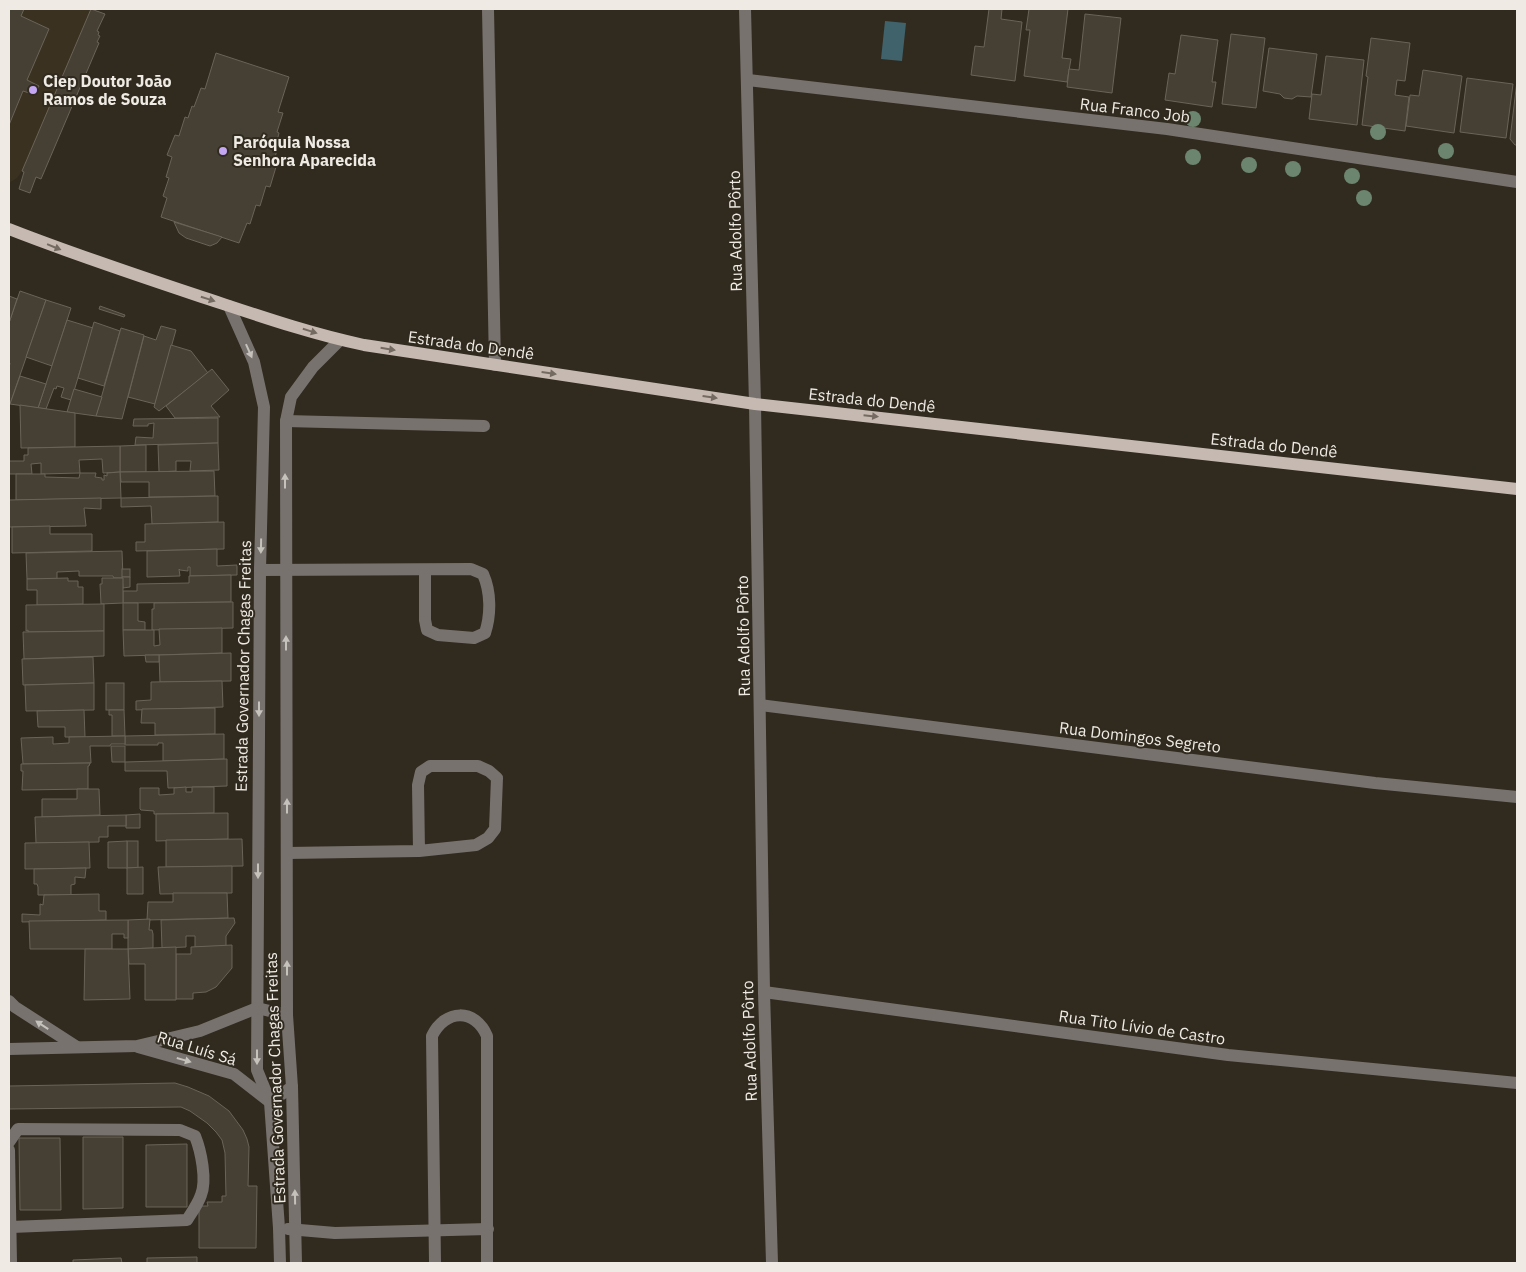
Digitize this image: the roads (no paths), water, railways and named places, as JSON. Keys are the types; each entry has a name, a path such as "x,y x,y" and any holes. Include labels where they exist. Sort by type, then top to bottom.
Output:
{"main road":[{"path":"9,228 77,255 230,306"},
{"name":"Estrada do Dendê","path":"230,306 340,340 398,351 755,404 1517,489"}],"street":[{"path":"488,9 495,365"},
{"name":"Rua Adolfo Pôrto","path":"745,9 755,404 764,992 772,1263"},
{"name":"Rua Franco Job","path":"748,80 1167,129 1517,182"},
{"name":"Estrada Governador Chagas Freitas","path":"230,306 254,362 264,407 260,570 257,1070 270,1102 280,1263"},
{"name":"Estrada Governador Chagas Freitas","path":"296,1263 292,1087 287,1016 286,421 291,397 313,367 340,340"},
{"path":"286,421 484,426"},
{"path":"260,570 471,569 483,574 489,586 489,622 485,633 474,638 438,635 427,630 425,620 425,570"},
{"name":"Rua Domingos Segreto","path":"760,705 1375,783 1517,797"},
{"path":"287,853 419,851 476,845 488,838 495,829 497,778 489,771 478,766 430,766 421,772 418,785 419,851"},
{"name":"Rua Tito Lívio de Castro","path":"764,992 1228,1055 1517,1083"},
{"path":"9,1001 15,1007 77,1048"},
{"path":"257,1008 287,1016"},
{"name":"Rua Luís Sá","path":"9,1049 137,1046 200,1031 257,1008"},
{"path":"435,1263 432,1036 442,1020 450,1016 460,1015 477,1021 484,1028 487,1036 487,1263"},
{"name":"Rua Luís Sá","path":"137,1046 234,1074 270,1102"},
{"path":"270,1102 292,1087"},
{"path":"9,1142 18,1129 180,1130 195,1136 201,1151 203,1189 187,1220 11,1227"},
{"path":"9,1150 12,1263"},
{"path":"279,1228 335,1233 488,1229"}],"water":[{"path":"885,21 906,23 902,61 881,59"}],"place":[{"name":"Ciep Doutor João Ramos de Souza","path":"33,90"},
{"name":"Paróquia Nossa Senhora Aparecida","path":"223,151"}]}
